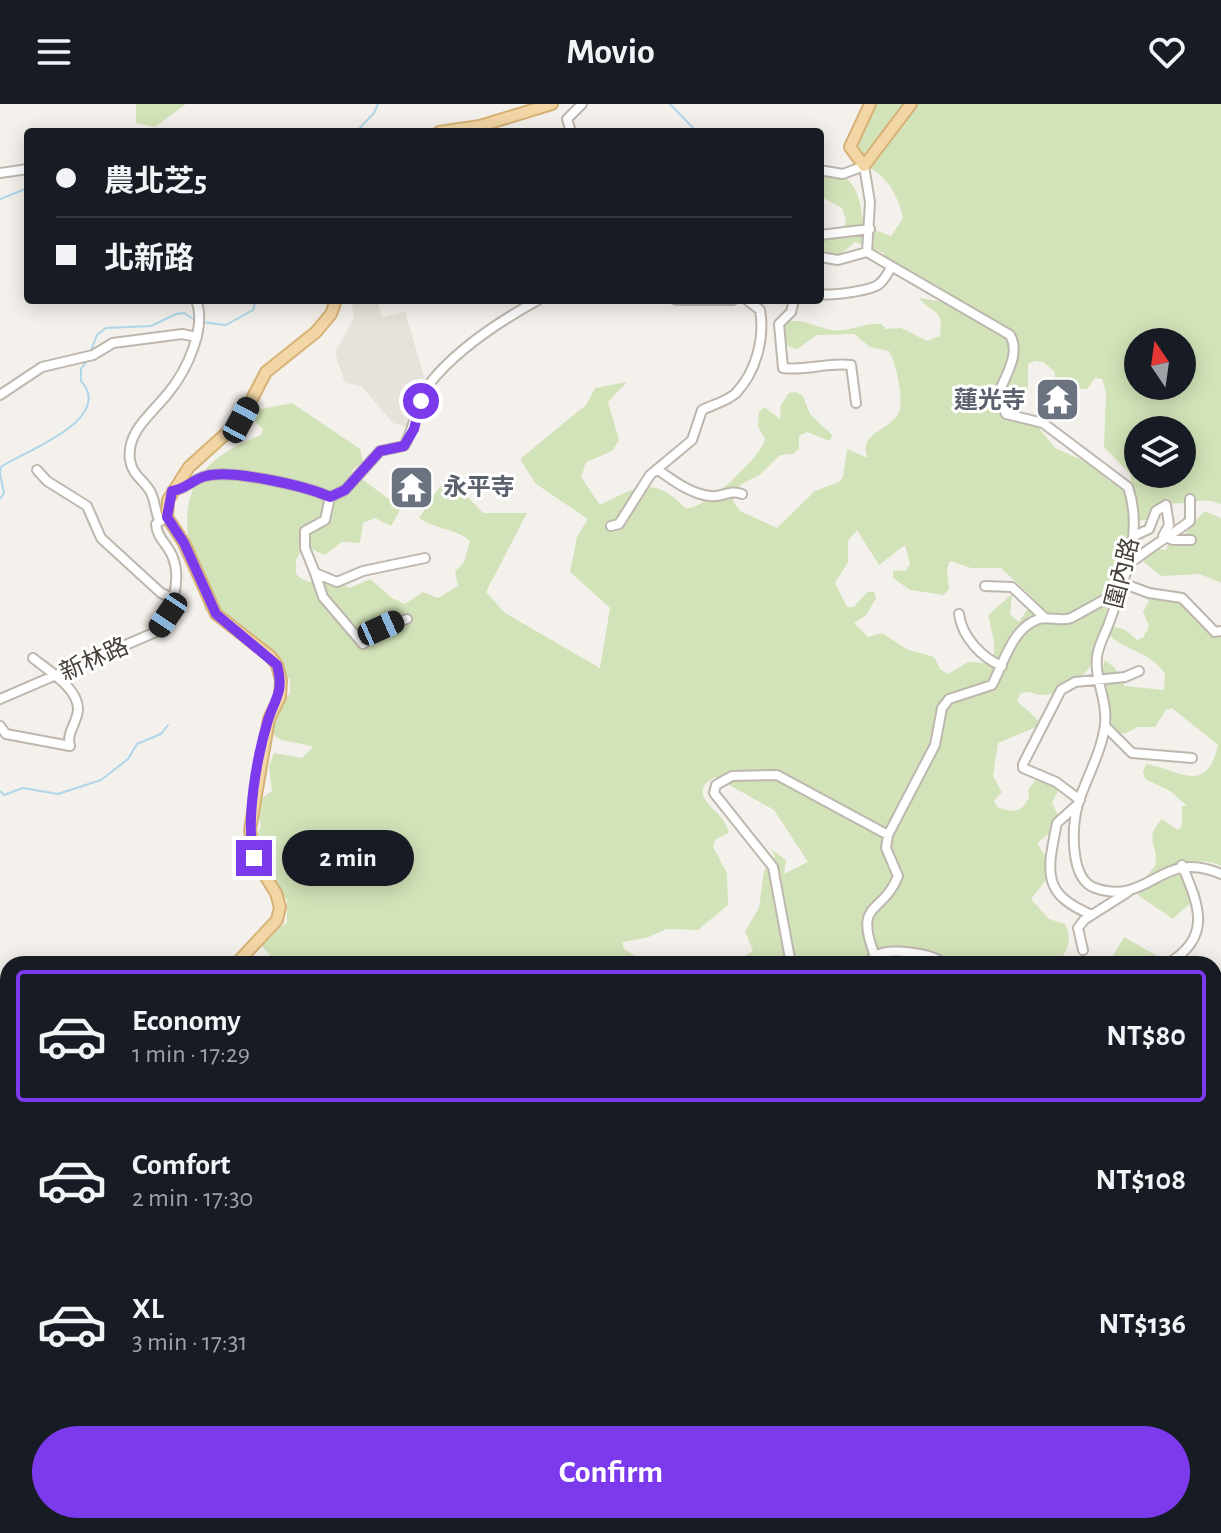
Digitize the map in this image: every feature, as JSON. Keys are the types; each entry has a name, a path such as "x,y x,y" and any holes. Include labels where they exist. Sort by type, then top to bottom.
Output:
{"main road":[{"path":"466,128 552,104"},
{"path":"870,104 850,147 864,166 911,104"},
{"path":"243,956 277,920 280,907 276,893 254,858 250,830 269,719 280,697 281,680 277,665 270,656 216,614 184,543 163,518 172,491 189,467 241,420 266,372 316,332 331,314 335,304"}],"street":[{"path":"570,128 567,119 582,104"},
{"path":"824,258 838,260 867,252 870,229 870,202 864,166 843,174 825,171"},
{"path":"0,173 24,170"},
{"path":"824,235 870,229"},
{"name":"圍內路","path":"867,252 1010,335 1015,344 1014,355 998,395 999,406 1006,414 1043,423 1128,487 1133,501 1134,536 1130,559 1097,654 1105,726 1079,803 1076,856 1081,875 1095,888 1128,892"},
{"path":"824,295 835,297 856,289 872,288 891,268"},
{"path":"0,395 42,367 93,355 113,343 182,334 199,328 196,304"},
{"path":"330,497 345,490 380,451 404,446 414,429 429,384 497,322 531,304"},
{"path":"752,304 760,310"},
{"path":"611,526 619,524 657,469 692,440 702,410 735,395 755,362 760,345 760,310 764,304"},
{"path":"793,304 791,312 779,324 783,368 800,370 830,362 851,365 856,403"},
{"name":"新林路","path":"0,699 158,631 168,615 176,575 173,556 157,533 163,518 150,491 137,480 130,462 130,445 133,434 172,389 199,328"},
{"path":"657,469 675,483 712,497 733,491 742,494"},
{"path":"37,470 47,481 87,506 101,538 161,593 172,598"},
{"path":"172,491 182,490 205,476 223,474 305,485 330,497"},
{"path":"330,497 325,520 305,531 305,548 323,597 363,644 381,628 407,619"},
{"path":"1163,536 1172,534 1190,521 1190,499"},
{"path":"1130,559 1136,559 1163,536 1169,525 1166,505 1156,511 1149,529 1134,536"},
{"path":"1163,536 1173,540 1191,540"},
{"path":"315,573 337,582 363,571 425,558"},
{"path":"985,586 1012,587 1045,618 1062,621 1121,587 1182,598 1215,632 1221,631"},
{"path":"959,614 966,634 986,660 1002,666"},
{"path":"922,956 904,953 875,956 867,935 868,911 898,876 886,848 888,835 935,745 942,708 949,699 992,685 1020,629 1045,618"},
{"path":"0,726 6,734 70,746 68,739 78,710 75,700 57,676 33,658"},
{"path":"1092,915 1068,905 1054,892 1049,879 1057,823 1079,803 1056,782 1023,768 1023,764 1061,690 1075,682 1125,677 1139,671"},
{"path":"1105,726 1132,753 1192,758"},
{"path":"790,956 773,867 714,793 716,785 732,776 777,775 888,835"},
{"path":"1179,956 1198,930 1200,914 1182,865"},
{"path":"1083,950 1078,928 1128,892 1182,865 1199,865 1221,874"}],"shaded area":[{"path":"352,304 378,304 382,317 405,312 426,383 410,428 393,423 361,386 345,383 335,353 354,317"}],"green space":[{"path":"136,104 186,104 155,127 136,123"},
{"path":"874,104 1221,104 1221,504 1208,500 1165,503 1152,519 1137,521 1138,546 1116,581 1120,586 1107,608 1093,660 1077,680 1051,694 1020,694 1017,701 1038,720 1036,727 998,743 993,776 1002,792 994,801 997,807 1012,811 1023,807 1029,798 1028,790 1040,774 1058,791 1052,803 1058,815 1055,829 1037,843 1049,862 1050,875 1031,899 1049,919 1065,924 1069,941 1063,955 745,956 753,951 745,931 759,908 764,871 775,856 771,849 786,860 784,874 808,862 774,810 715,777 703,791 708,804 729,833 715,840 713,847 727,873 728,905 698,930 667,929 646,938 622,942 624,949 635,956 271,956 257,941 287,923 287,900 254,850 253,843 261,826 255,803 272,791 269,766 274,753 302,758 313,747 282,740 268,727 290,693 290,679 234,625 205,610 187,529 188,506 195,486 208,467 230,450 261,435 263,429 244,412 243,405 249,403 261,409 292,403 360,449 363,462 351,471 401,508 391,526 375,518 363,523 360,543 342,542 325,555 304,546 296,560 296,574 300,578 312,582 331,579 350,588 370,579 392,598 405,604 423,592 438,598 458,586 455,572 464,562 470,541 419,518 447,476 483,513 527,513 486,592 505,613 600,668 610,608 570,572 577,537 588,519 536,484 520,459 586,405 595,388 627,382 608,402 619,440 612,451 586,462 581,477 600,505 634,489 653,487 673,497 685,508 694,507 732,480 762,446 765,438 758,427 759,412 764,407 780,419 781,405 789,393 796,392 803,396 810,414 832,435 830,441 807,432 799,436 799,449 793,454 780,455 761,474 740,485 733,501 740,511 777,528 815,491 839,482 843,477 847,449 868,458 866,450 870,437 889,424 899,412 901,398 894,364 889,351 870,347 854,334 817,335 797,349 792,348 784,341 782,325 800,321 838,331 881,324 886,329 901,328 927,341 940,336 940,320 937,313 919,298 955,304 959,300 882,266 884,253 855,242 839,256 824,257 824,235 844,227 846,221 842,208 824,198 824,175 832,174 849,180 858,196 864,226 891,236 903,218 891,188 868,168 856,149","holes":["1043,362 1055,372 1055,379 1074,389 1087,389 1095,378 1102,379 1106,392 1104,447 1124,468 1124,416 1196,416 1196,488 1124,488 1124,484 1115,478 1110,482 1091,464 1055,448 1038,427 1007,412 1009,403 1028,391 1028,364","857,530 879,565 905,545 910,564 906,570 893,571 893,578 910,590 944,595 949,589 947,569 950,561 971,568 1001,568 1034,599 1019,622 1010,614 1012,594 988,615 994,655 985,663 968,662 948,674 940,669 934,657 906,649 882,633 868,637 854,623 866,615 876,598 874,592 867,592 854,607 847,607 835,583 848,562 848,541"]},
{"path":"1204,511 1221,518 1221,583 1200,574 1161,576 1144,562 1145,556 1154,548 1166,550 1169,541 1181,539"},
{"path":"1142,584 1166,593 1221,636 1221,866 1200,862 1180,867 1181,875 1201,893 1173,919 1139,896 1137,889 1155,866 1152,838 1156,826 1162,819 1178,830 1182,826 1182,806 1187,806 1170,791 1145,779 1143,771 1146,764 1180,774 1199,775 1213,761 1218,745 1172,708 1166,710 1155,727 1138,727 1124,734 1109,729 1101,673 1105,660 1115,668 1125,686 1164,690 1165,674 1159,666 1108,634 1110,628 1118,627 1137,640 1143,638 1149,626 1143,612 1149,601 1135,586"},
{"path":"1124,937 1157,956 1113,956"}],"waterway":[{"path":"360,128 378,104"},
{"path":"670,104 693,128"},
{"path":"0,199 24,190"},
{"path":"201,322 226,325 253,310 255,304"},
{"path":"90,353 97,335 106,328 151,326 184,313 195,320"},
{"path":"0,473 1,467 62,433 77,421 86,409 88,395 81,381 81,369 88,359"},
{"path":"0,474 4,493 0,499"},
{"path":"0,791 4,795 23,788 58,794 101,780 128,759 137,744 161,734 168,725"}],"place":[{"name":"蓮光寺","path":"1057,400"},
{"name":"永平寺","path":"412,487"}],"route":[{"path":"254,858 250,830 252,809 269,719 280,697 281,680 277,665 270,656 216,614 184,543 167,517 168,500 172,491 182,490 205,476 223,474 305,485 330,497 345,490 380,451 404,446 414,429 421,401"}]}
